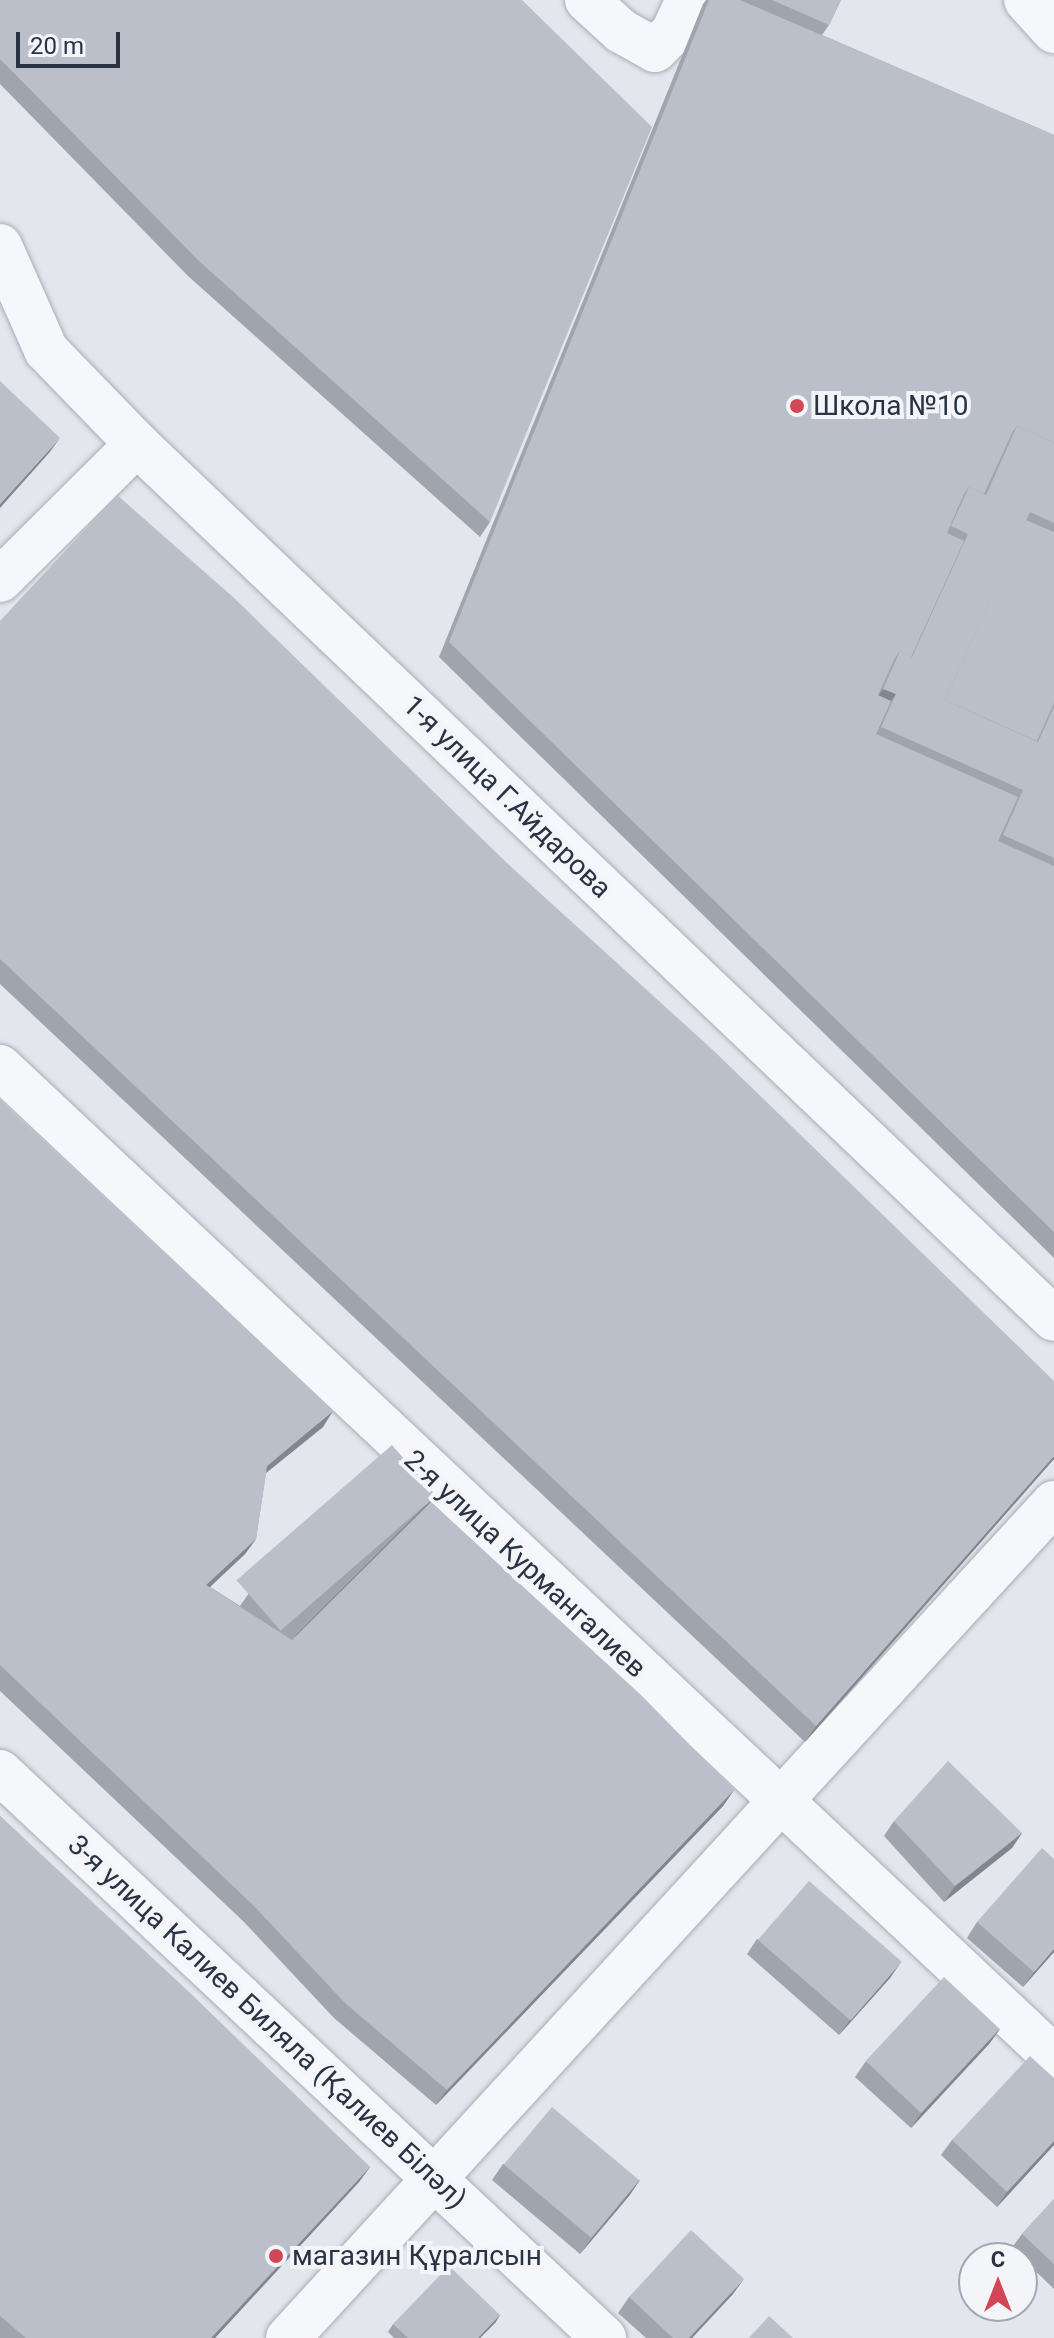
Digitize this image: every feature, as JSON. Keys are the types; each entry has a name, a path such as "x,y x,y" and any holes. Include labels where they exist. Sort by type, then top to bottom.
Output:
{"street":[{"path":"587,0 621,31 655,50 673,32 688,0"},
{"path":"1026,0 1054,31"},
{"name":"1-я улица Г.Айдарова","path":"0,246 46,350 137,444 1054,1319"},
{"path":"0,580 137,444"},
{"name":"2-я улица Курмангалиев","path":"0,1067 779,1803 1054,2057"},
{"path":"288,2338 1054,1503"},
{"name":"3-я улица Калиев Биляла (Қалиев Біләл)","path":"0,1772 604,2338"}],"building":[{"path":"0,0 522,0 652,127 490,522 199,261 0,59"},
{"name":"Школа №10","path":"709,0 740,0 1054,135 1054,443 1017,426 984,494 969,487 964,494 947,533 964,541 911,657 900,651 878,695 891,701 876,734 1018,797 998,841 1054,866 1054,1232 449,642"},
{"path":"772,0 841,0 829,25"},
{"path":"0,381 60,438 0,504"},
{"path":"1017,426 1054,443 1054,523 1030,512 945,700 1038,742 1054,707 1054,858 1003,835 1023,790 881,727 896,694 883,689 900,651 912,657 968,534 951,526 969,487 986,495"},
{"path":"117,495 233,597 507,863 714,1051 1054,1381 1054,1456 816,1726 0,959 0,621"},
{"path":"1026,520 1054,532 1054,703 1037,741 945,700"},
{"path":"0,1100 333,1411 267,1466 256,1539 206,1585 292,1640 431,1502 641,1695 734,1790 447,2090 345,2003 254,1906 0,1665"},
{"path":"392,1445 436,1496 280,1631 237,1580"},
{"path":"948,1761 1022,1833 955,1886 894,1821"},
{"path":"0,1816 187,1990 370,2167 211,2338 26,2338 0,2316"},
{"path":"1042,1848 1054,1859 1054,1949 1034,1972 977,1922"},
{"path":"809,1881 902,1962 851,2021 758,1940"},
{"path":"944,1977 1000,2029 921,2113 866,2061"},
{"path":"1030,2056 1054,2078 1054,2141 1007,2192 952,2140"},
{"path":"552,2107 639,2180 591,2238 504,2164"},
{"path":"1054,2199 1054,2264 1038,2249 1038,2242 1031,2242 1022,2234"},
{"path":"691,2230 744,2279 689,2338 673,2338 629,2297"},
{"path":"449,2266 500,2315 478,2338 408,2338 393,2324"},
{"path":"769,2316 793,2338 749,2338"}],"place":[{"name":"Школа №10","path":"797,406"},
{"name":"магазин Құралсын","path":"276,2256"}]}
